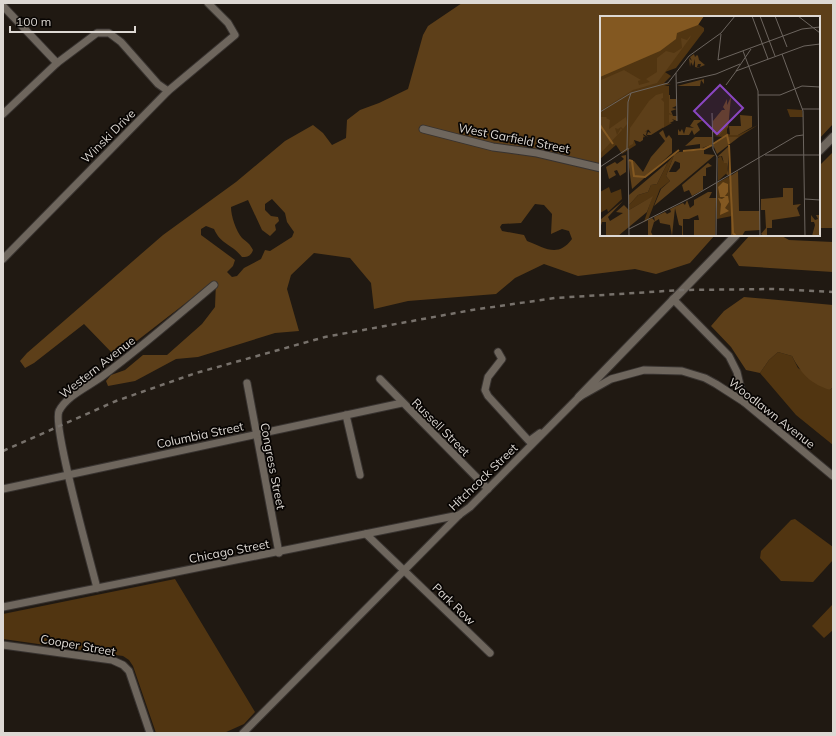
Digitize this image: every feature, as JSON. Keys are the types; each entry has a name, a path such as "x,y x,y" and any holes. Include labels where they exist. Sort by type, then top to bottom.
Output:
{"street":[{"name":"Winski Drive","path":"3,259 168,91 235,35 228,24 208,3"},
{"path":"3,6 57,63"},
{"path":"3,114 57,63 97,33 109,33 121,42 158,84 168,91"},
{"name":"West Garfield Street","path":"424,129 493,147 537,153 600,168"},
{"path":"820,150 833,137"},
{"name":"Hitchcock Street","path":"243,733 459,516 488,490 552,426 735,236"},
{"name":"Western Avenue","path":"97,588 68,474 58,426 58,412 66,402 103,376 148,341 214,285"},
{"path":"673,299 729,356 737,372 744,402"},
{"path":"498,352 502,359 488,377 485,390 488,396 529,441 552,426"},
{"name":"Woodlawn Avenue","path":"579,397 596,386 620,375 644,370 669,370 705,378 744,402 833,476"},
{"name":"Russell Street","path":"380,379 488,490"},
{"name":"Congress Street","path":"247,383 279,553"},
{"name":"Columbia Street","path":"3,489 402,403"},
{"path":"346,415 360,476"},
{"name":"Chicago Street","path":"3,606 279,553 459,516"},
{"name":"Park Row","path":"366,534 490,653"},
{"name":"Cooper Street","path":"3,645 112,660 123,665 129,671 150,733"}],"shaded area":[{"path":"462,3 833,3 833,124 820,138 820,16 600,16 600,236 714,236 690,263 656,274 635,269 578,276 544,264 515,278 496,294 408,301 374,309 371,283 350,258 314,253 291,275 287,289 299,331 275,333 198,357 176,359 135,381 108,386 106,381 111,375 125,370 143,355 167,355 202,324 215,307 216,282 209,285 116,357 84,324 34,363 25,368 20,361 27,353 163,235 236,182 285,141 313,125 323,133 332,145 346,138 347,120 360,110 379,103 408,89 423,35 428,26","holes":["272,199 285,213 287,222 294,232 292,237 270,251 265,250 261,259 244,268 237,276 232,277 227,272 233,266 235,260 201,235 201,229 206,226 214,229 220,238 242,257 248,256 253,250 238,231 233,219 231,207 248,200 262,230 270,236 276,230 275,225 279,221 278,217 271,216 265,210 265,204","535,204 544,205 552,214 551,234 562,229 569,231 572,239 567,245 556,250 551,250 527,241 524,235 502,231 500,227 502,224 521,223"]},
{"path":"833,152 833,228 820,228 820,165"},
{"path":"749,236 782,236 789,240 833,242 833,272 739,266 732,255"},
{"path":"744,297 833,305 833,387 830,390 807,378 792,356 778,352 769,360 760,373 746,370 731,347 711,326 724,311"},
{"path":"778,352 792,356 798,368 830,390 833,387 833,445 796,415 760,373 769,360"},
{"path":"795,519 833,547 833,560 813,582 781,581 760,558 761,551 791,520"},
{"path":"175,579 255,712 244,724 224,733 156,733 133,666 129,660 123,656 3,639 3,614"},
{"path":"833,604 833,630 824,638 812,626"}],"railway":[{"path":"3,451 116,401 196,373 325,337 472,310 555,298 682,290 774,289 833,292"}]}
